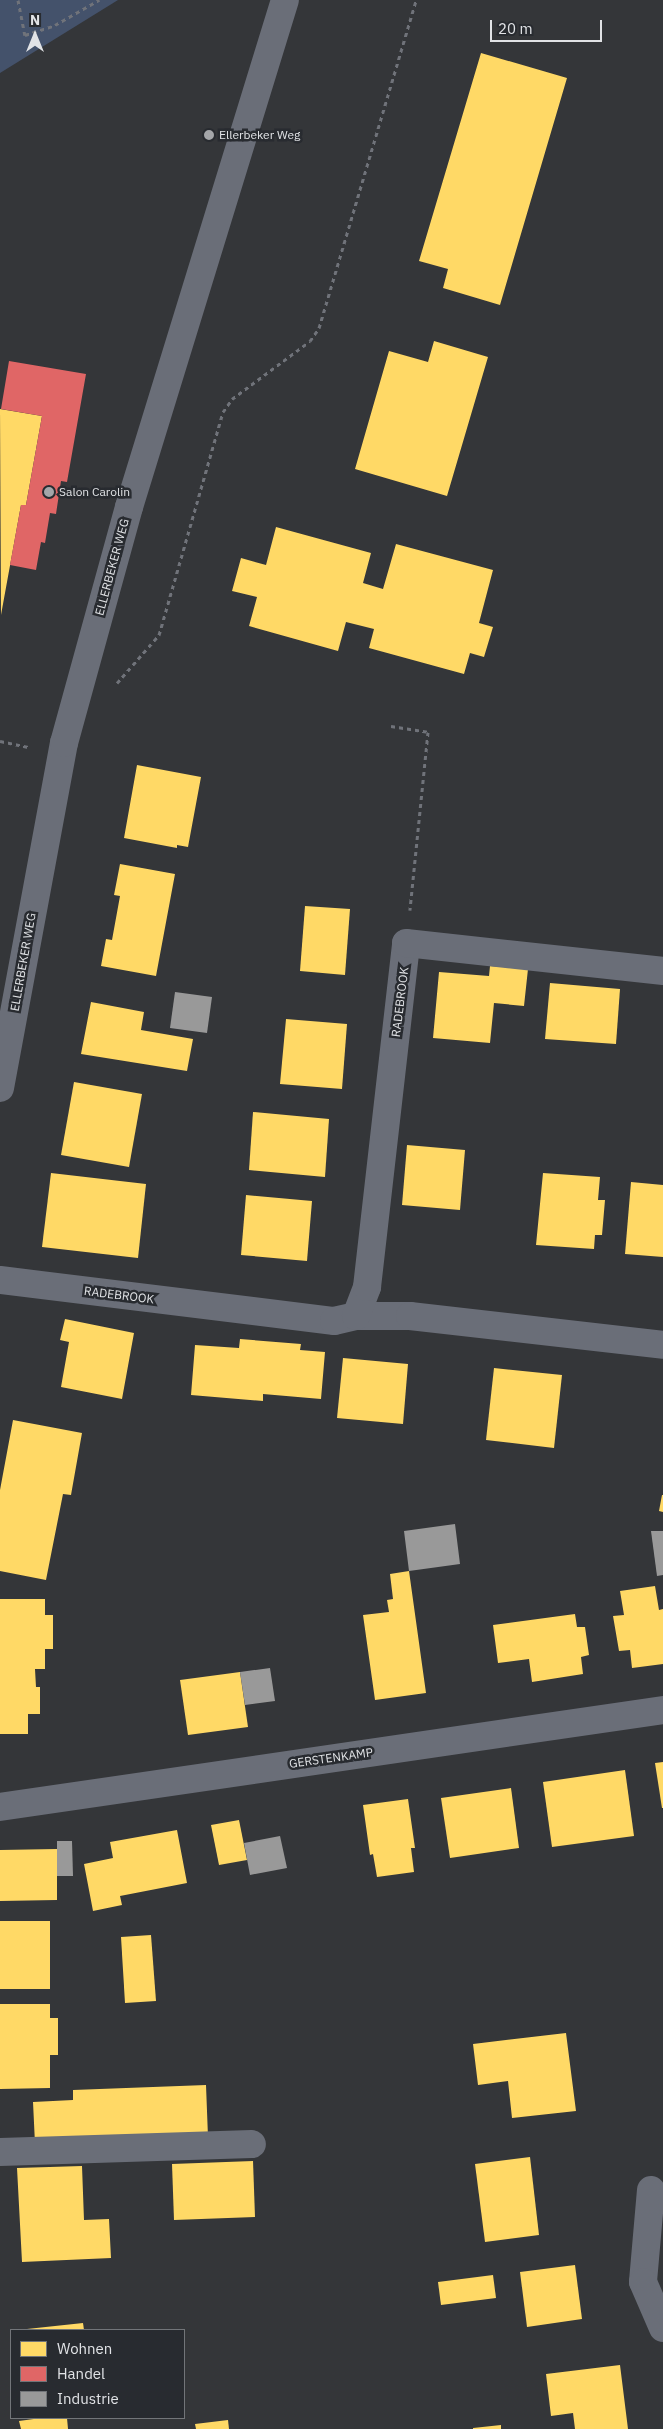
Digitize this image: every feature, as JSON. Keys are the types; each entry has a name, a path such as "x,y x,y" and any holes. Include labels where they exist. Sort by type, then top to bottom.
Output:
{"street":[{"name":"ELLERBEKER WEG","path":"0,1088 64,743 129,507 285,0"},
{"path":"406,943 663,971"},
{"name":"RADEBROOK","path":"356,1316 367,1287 406,943"},
{"name":"RADEBROOK","path":"0,1280 334,1321 356,1316 410,1316 663,1345"},
{"name":"GERSTENKAMP","path":"0,1807 663,1710"},
{"path":"0,2152 252,2144"},
{"path":"651,2190 643,2282 663,2328"}],"path":[{"path":"18,0 25,35 55,25 99,0"},
{"path":"114,686 158,635 223,412 232,399 310,341 319,328 416,0"},
{"path":"391,726 428,732 406,943"}],"shaded area":[{"path":"0,0 118,0 0,73"}],"building: Wohnen":[{"path":"481,53 567,78 500,305 443,288 448,269 419,261"},
{"path":"434,341 488,357 447,496 355,469 389,351 428,362"},
{"path":"0,409 42,416 26,505 21,505 1,615"},
{"path":"276,527 371,553 363,583 383,589 396,544 493,570 479,623 493,627 484,657 470,653 464,674 369,648 374,629 346,622 338,651 249,626 257,597 232,591 241,558 266,565"},
{"path":"137,765 201,777 188,847 177,845 177,848 124,838"},
{"path":"120,864 175,874 156,976 101,966 106,939 112,940 120,896 114,895"},
{"path":"305,906 350,909 345,975 300,971"},
{"path":"490,966 528,969 524,1006 494,1003 490,1043 433,1038 439,972 489,976"},
{"path":"550,983 620,989 616,1044 545,1039"},
{"path":"91,1002 144,1012 141,1030 193,1039 187,1071 81,1054"},
{"path":"286,1019 347,1024 342,1089 280,1084"},
{"path":"74,1082 142,1094 129,1167 61,1155"},
{"path":"253,1112 329,1119 325,1177 249,1170"},
{"path":"407,1145 465,1150 460,1210 402,1205"},
{"path":"51,1173 146,1184 138,1258 42,1247"},
{"path":"543,1173 600,1177 598,1200 605,1200 602,1235 595,1235 594,1249 536,1245"},
{"path":"631,1182 663,1185 663,1257 625,1254"},
{"path":"246,1195 312,1201 307,1261 241,1255"},
{"path":"65,1319 134,1333 122,1399 61,1387 69,1342 60,1340"},
{"path":"240,1339 301,1344 300,1350 325,1352 321,1399 263,1394 263,1401 191,1395 195,1345 239,1348"},
{"path":"343,1358 408,1364 403,1424 337,1418"},
{"path":"494,1368 562,1375 554,1448 486,1440"},
{"path":"13,1420 82,1433 71,1495 63,1494 46,1580 0,1571 0,1490"},
{"path":"663,1495 663,1512 659,1511"},
{"path":"409,1571 426,1693 375,1700 363,1615 389,1612 387,1600 393,1599 390,1574"},
{"path":"655,1586 659,1610 663,1609 663,1664 632,1668 630,1650 619,1651 613,1616 624,1615 620,1591"},
{"path":"0,1599 45,1599 45,1615 53,1615 53,1649 45,1649 45,1669 35,1669 36,1687 40,1687 40,1714 28,1714 28,1734 0,1734"},
{"path":"575,1614 577,1627 585,1627 589,1655 581,1657 583,1674 532,1682 529,1659 498,1663 493,1625"},
{"path":"240,1672 248,1727 188,1735 180,1680"},
{"path":"663,1762 663,1808 662,1808 655,1763"},
{"path":"625,1770 634,1836 552,1847 543,1782"},
{"path":"511,1788 519,1848 450,1858 441,1798"},
{"path":"408,1799 415,1848 411,1848 414,1872 377,1877 373,1854 370,1855 363,1805"},
{"path":"239,1820 247,1860 219,1865 211,1825"},
{"path":"177,1830 187,1883 120,1896 122,1905 93,1911 84,1864 113,1858 110,1842"},
{"path":"57,1849 57,1900 0,1901 0,1850"},
{"path":"0,1921 50,1921 50,1989 0,1989"},
{"path":"151,1935 156,2001 125,2003 121,1937"},
{"path":"0,2004 50,2004 50,2018 58,2018 58,2055 50,2055 50,2088 0,2089"},
{"path":"566,2033 576,2111 512,2118 508,2081 478,2085 473,2044"},
{"path":"206,2085 208,2137 35,2144 33,2102 73,2100 73,2090"},
{"path":"530,2157 539,2235 485,2242 475,2164"},
{"path":"253,2161 255,2217 174,2220 172,2164"},
{"path":"82,2166 84,2220 109,2219 111,2258 22,2262 17,2168"},
{"path":"575,2265 582,2319 527,2327 520,2272"},
{"path":"493,2275 496,2298 441,2305 438,2282"},
{"path":"83,2323 84,2329 27,2329"},
{"path":"620,2365 628,2429 575,2429 573,2413 551,2416 546,2374"},
{"path":"67,2419 68,2429 21,2429 19,2421"},
{"path":"228,2420 229,2429 196,2429 195,2424"},
{"path":"501,2425 501,2429 473,2429 473,2428"}],"building: Handel":[{"path":"9,361 86,374 67,482 61,481 56,514 50,513 45,543 41,542 36,570 10,565 21,505 26,505 42,416 1,409"}],"building: Industrie":[{"path":"175,992 212,997 207,1033 170,1028"},
{"path":"455,1524 460,1564 409,1571 404,1531"},
{"path":"651,1531 663,1531 663,1575 657,1576"},
{"path":"270,1668 275,1701 245,1705 240,1672"},
{"path":"280,1836 287,1868 250,1875 244,1843"},
{"path":"57,1841 72,1841 73,1876 57,1876"}],"place":[{"name":"Ellerbeker Weg","path":"209,135"},
{"name":"Salon Carolin","path":"49,492"}]}
